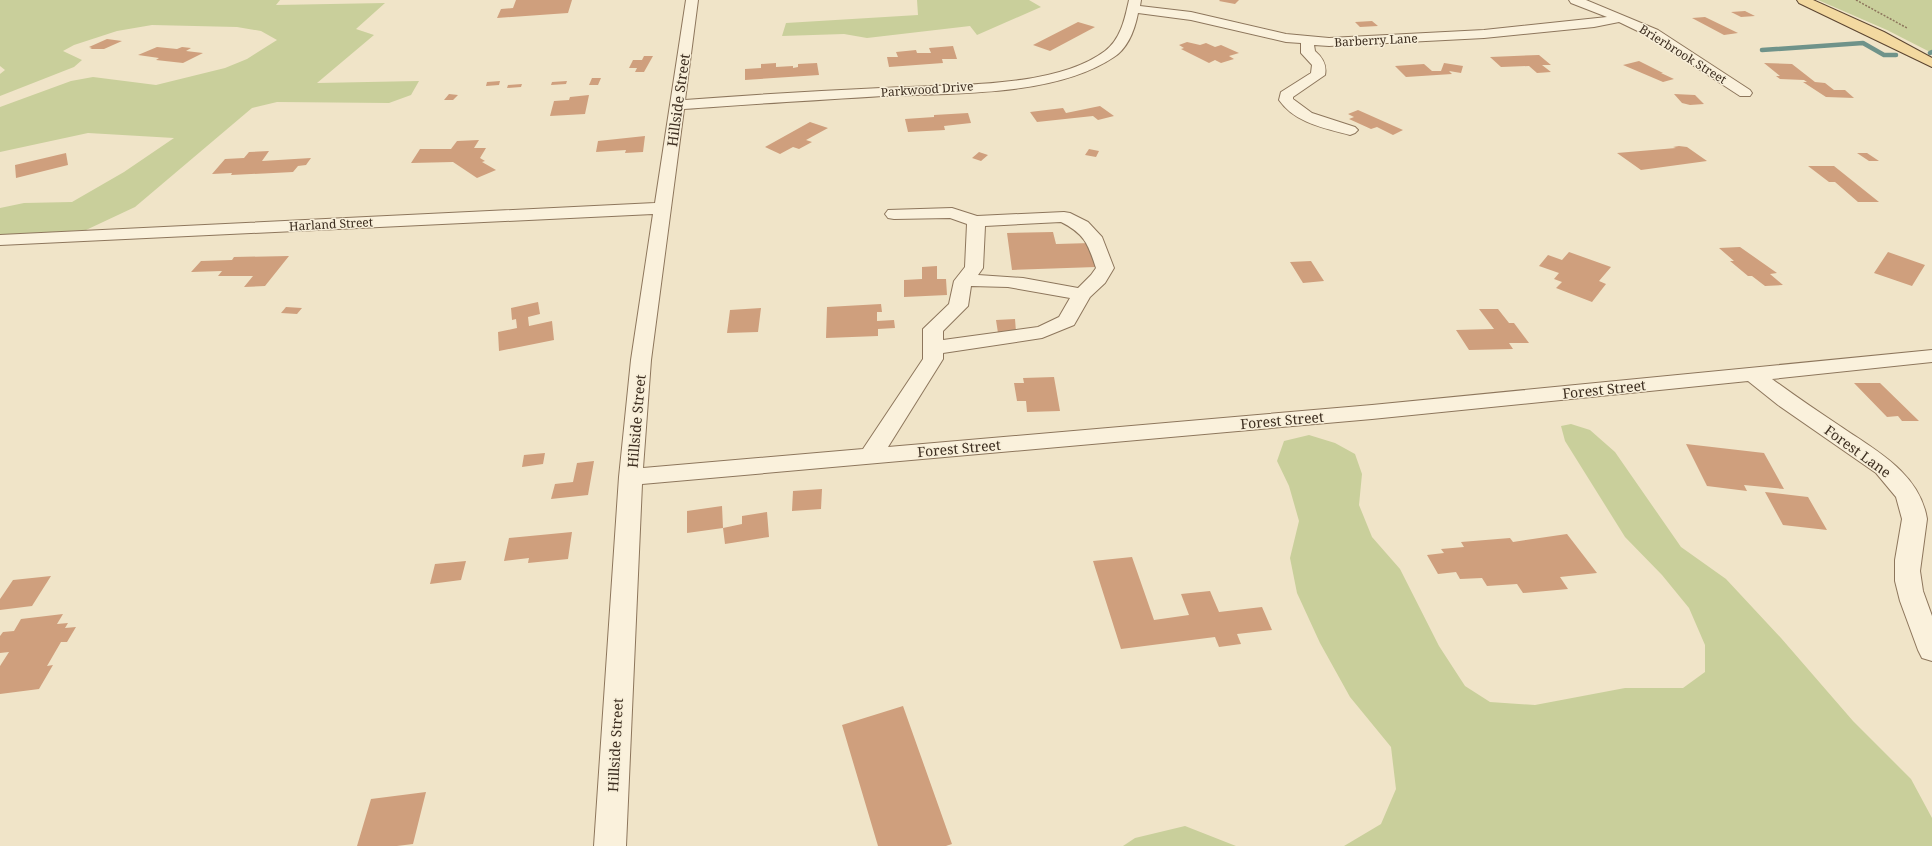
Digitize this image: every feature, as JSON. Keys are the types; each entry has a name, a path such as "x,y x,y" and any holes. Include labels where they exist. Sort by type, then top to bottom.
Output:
{"main road":[{"path":"1802,0 1866,29 1932,63"}],"street":[{"name":"Hillside Street","path":"610,846 631,477 641,360 692,0"},
{"name":"Brierbrook Street","path":"1575,0 1621,18 1662,39 1745,94"},
{"name":"Parkwood Drive","path":"678,105 994,85 1046,79 1079,70 1109,55 1123,40 1134,5"},
{"name":"Barberry Lane","path":"1134,5 1276,36 1307,41 1340,42 1484,34 1589,24 1621,18"},
{"path":"1307,41 1308,53 1318,61 1320,68 1318,75 1286,95 1286,100 1296,112 1303,116 1350,130"},
{"name":"Harland Street","path":"0,240 662,208"},
{"path":"894,214 952,213 976,221 1064,217 1082,226 1096,241 1105,268 1098,279 1082,294 1067,321 1042,332 933,348"},
{"path":"870,456 933,359 933,329 958,306 963,280 974,268 976,221"},
{"path":"963,280 979,279 1039,286 1082,294"},
{"name":"Forest Street","path":"631,477 1380,411 1932,356"},
{"name":"Forest Lane","path":"1753,374 1786,400 1884,467 1897,480 1906,493 1914,518 1914,528 1907,556 1907,571 1910,587 1932,650"}],"green space":[{"path":"0,0 280,0 276,5 385,3 356,29 374,35 317,83 419,81 411,95 389,103 277,102 252,108 135,207 86,230 0,235 0,208 24,203 72,202 124,172 174,138 88,133 0,152 0,107 71,81 93,77 156,85 225,68 247,59 277,40 261,31 237,27 152,25 117,31 74,45 63,51 82,60 74,67 0,96 0,74 5,70 0,66"},
{"path":"917,0 1029,0 1041,7 977,35 970,26 867,38 844,34 782,36 786,23 918,15"},
{"path":"1818,0 1932,0 1932,53 1887,30"},
{"path":"1571,424 1590,430 1615,452 1681,547 1726,579 1781,638 1853,721 1911,779 1932,818 1932,846 1344,846 1381,824 1396,789 1391,747 1350,697 1320,643 1297,593 1290,558 1299,521 1289,486 1277,461 1284,441 1309,435 1335,443 1355,454 1362,474 1359,505 1372,537 1400,569 1439,646 1465,686 1490,702 1535,705 1625,688 1683,688 1705,672 1705,645 1689,608 1662,575 1625,537 1565,441 1561,426"},
{"path":"1185,826 1236,846 1123,846 1135,838"}],"building":[{"path":"516,0 572,0 568,13 497,18 501,9 513,8"},
{"path":"1239,0 1235,4 1219,1"},
{"path":"1745,11 1755,16 1741,17 1731,12"},
{"path":"1705,17 1738,33 1724,35 1692,18"},
{"path":"1372,21 1378,26 1360,27 1355,22"},
{"path":"1078,22 1095,27 1050,51 1033,45"},
{"path":"107,39 122,41 104,49 90,49 92,48 89,47"},
{"path":"1187,42 1200,45 1206,43 1215,47 1221,45 1239,53 1229,56 1234,59 1221,63 1215,60 1209,63 1181,49 1184,48 1179,45"},
{"path":"953,46 957,59 942,59 943,63 889,67 887,57 898,57 896,52 916,50 917,53 931,53 929,48"},
{"path":"157,47 177,49 182,47 191,48 186,51 203,53 183,63 156,60 159,58 138,55"},
{"path":"1539,55 1551,65 1542,65 1551,72 1537,73 1529,66 1501,67 1490,57"},
{"path":"644,56 653,56 644,72 635,72 637,68 629,68 633,60 642,60"},
{"path":"1639,61 1674,79 1663,82 1623,65"},
{"path":"776,63 776,67 793,66 793,68 798,67 798,64 817,63 819,75 745,80 745,69 761,68 761,64"},
{"path":"1444,63 1463,66 1461,73 1449,71 1452,74 1406,77 1395,66 1424,64 1432,71 1441,71"},
{"path":"1764,63 1792,64 1815,82 1825,83 1834,90 1845,90 1854,98 1826,97 1803,82 1807,82 1804,80 1780,79 1776,76 1780,76"},
{"path":"592,78 601,78 598,85 589,85"},
{"path":"500,81 499,85 486,86 487,82"},
{"path":"567,81 566,84 551,85 552,82"},
{"path":"522,84 521,87 507,88 508,85"},
{"path":"449,94 458,95 453,100 444,100"},
{"path":"1674,94 1695,95 1704,104 1690,105 1682,103"},
{"path":"589,95 585,114 550,116 554,101 569,100 570,97"},
{"path":"1100,106 1114,116 1098,120 1093,116 1037,122 1030,112 1063,108 1066,113"},
{"path":"1358,110 1403,130 1393,135 1377,127 1371,129 1349,119 1354,117 1348,114"},
{"path":"968,113 971,123 944,126 945,130 908,132 905,119 934,117 934,115"},
{"path":"810,122 828,128 806,140 812,142 799,149 793,147 780,154 765,147"},
{"path":"645,136 643,152 625,153 626,150 596,152 598,141"},
{"path":"479,140 474,148 486,148 480,158 485,161 482,162 496,170 477,178 453,162 411,163 420,149 451,149 457,141"},
{"path":"1673,147 1687,147 1707,161 1641,170 1617,153 1676,148"},
{"path":"1089,149 1099,151 1096,157 1085,155"},
{"path":"269,151 262,161 311,158 306,165 298,166 293,172 231,175 232,173 212,174 225,159 244,158 249,152"},
{"path":"979,152 988,155 981,161 972,158"},
{"path":"66,153 68,165 16,178 15,165"},
{"path":"1857,153 1867,153 1879,161 1869,161"},
{"path":"1808,166 1834,166 1879,202 1858,202 1835,182 1829,182"},
{"path":"1053,232 1056,244 1091,243 1096,267 1012,270 1007,233"},
{"path":"1740,247 1777,273 1770,274 1783,285 1765,286 1752,276 1748,276 1730,261 1734,261 1719,248"},
{"path":"1569,252 1611,267 1599,281 1606,284 1592,302 1556,288 1562,282 1554,279 1559,273 1539,266 1548,255 1562,260"},
{"path":"1888,252 1925,265 1912,286 1874,273"},
{"path":"289,256 265,286 244,287 253,276 218,276 222,271 191,272 201,261 232,260 234,257"},
{"path":"1311,261 1324,281 1303,283 1290,262"},
{"path":"937,266 937,279 946,279 947,295 904,297 904,280 922,279 922,267"},
{"path":"538,302 540,314 528,317 529,326 552,321 554,340 499,351 498,332 517,328 516,319 512,320 511,308"},
{"path":"881,304 882,312 877,312 877,321 894,320 895,328 878,329 878,336 826,338 827,307"},
{"path":"286,307 302,308 297,314 281,313"},
{"path":"761,308 758,332 727,333 730,310"},
{"path":"1479,309 1498,309 1509,323 1514,323 1529,343 1509,343 1513,349 1469,350 1456,330 1494,329"},
{"path":"1015,319 1016,332 998,333 996,320"},
{"path":"1054,377 1060,411 1027,412 1026,401 1017,401 1014,383 1024,383 1023,378"},
{"path":"1854,383 1880,383 1919,421 1902,421 1898,416 1887,417"},
{"path":"1686,444 1764,453 1784,489 1744,485 1747,491 1707,486"},
{"path":"545,453 543,464 522,467 524,455"},
{"path":"594,461 588,495 551,499 555,484 573,482 577,463"},
{"path":"822,489 821,509 792,511 793,491"},
{"path":"1765,492 1808,497 1827,530 1783,525"},
{"path":"722,506 723,528 687,533 687,511"},
{"path":"767,512 769,537 725,544 723,528 742,524 742,516"},
{"path":"572,532 568,559 528,563 529,558 504,561 509,538"},
{"path":"1567,534 1597,573 1560,577 1568,589 1523,593 1517,584 1487,586 1482,578 1460,579 1456,572 1438,574 1427,555 1444,553 1441,549 1464,547 1461,542 1510,538 1513,542"},
{"path":"1132,557 1154,620 1189,615 1181,594 1210,591 1219,612 1262,607 1272,630 1237,634 1241,644 1219,647 1215,637 1121,649 1093,561"},
{"path":"466,561 461,580 430,584 435,564"},
{"path":"51,576 32,606 0,610 0,599 13,580"},
{"path":"63,614 57,624 68,623 65,628 76,627 67,642 61,642 47,666 53,665 39,689 0,694 0,666 9,652 0,653 0,636 3,632 14,631 21,619"},
{"path":"903,706 952,844 946,846 878,846 842,725"},
{"path":"426,792 413,844 397,846 357,846 371,799"}],"waterway":[{"path":"1762,50 1863,43 1884,55 1896,55"}]}
